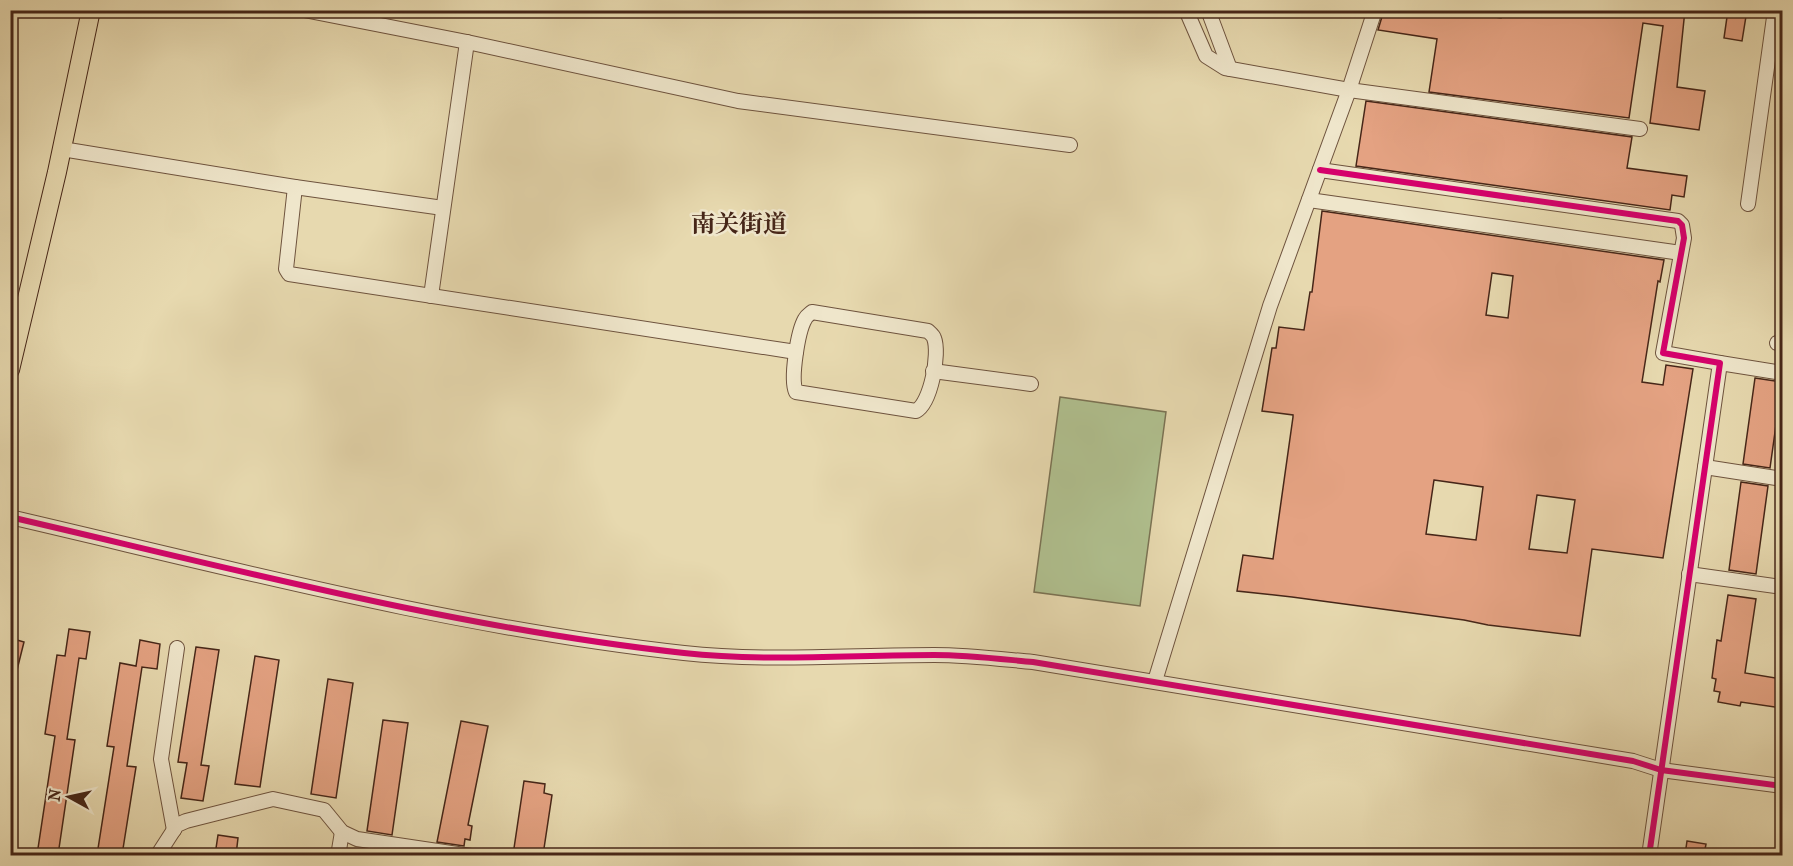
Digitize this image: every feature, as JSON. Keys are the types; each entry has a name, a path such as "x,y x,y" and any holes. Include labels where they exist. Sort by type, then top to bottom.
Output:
{"main road":[{"path":"10,370 62,149 91,10"}],"street":[{"path":"304,10 467,42 738,101 1070,145"},
{"path":"1186,10 1206,57 1230,69 1349,90 1640,129"},
{"path":"1208,10 1230,69"},
{"path":"1155,681 1270,306 1376,10"},
{"path":"1748,204 1775,10"},
{"path":"431,296 467,42"},
{"path":"62,149 443,208"},
{"path":"1320,170 1678,221 1684,231 1663,353 1782,373"},
{"path":"296,187 285,269 289,274 796,352"},
{"path":"1309,200 1681,253"},
{"path":"812,312 928,331 935,338 933,371 927,399 916,411 796,392 793,381 796,352 804,320 812,312"},
{"path":"1649,855 1720,363"},
{"path":"933,371 1031,384"},
{"path":"1705,467 1782,479"},
{"path":"10,517 434,615 649,649 724,657 962,657 1032,662 1633,762 1661,770 1782,786"},
{"path":"1689,574 1782,587"},
{"path":"174,830 162,759 177,648"},
{"path":"157,855 177,825 273,799 324,810 342,832 357,839 471,855"},
{"path":"338,855 342,832"}],"green space":[{"path":"1060,397 1166,412 1140,606 1034,592"}],"building":[{"path":"1384,10 1445,10 1501,18 1502,10 1685,10 1677,87 1705,91 1699,130 1650,123 1663,26 1643,23 1629,118 1429,92 1437,39 1378,30"},
{"path":"1728,10 1747,10 1742,41 1724,38"},
{"path":"1366,101 1632,137 1627,168 1687,176 1684,197 1672,195 1670,210 1356,166"},
{"path":"1322,211 1664,260 1660,282 1658,281 1642,382 1663,385 1666,365 1693,369 1663,558 1592,549 1580,636 1237,591 1243,555 1273,559 1293,415 1262,411 1272,348 1276,348 1279,327 1304,330 1310,292 1312,292","holes":["1492,273 1513,276 1508,318 1486,315","1434,480 1483,487 1476,540 1426,534","1537,495 1575,500 1567,553 1529,549"]},
{"path":"1755,378 1782,382 1770,468 1743,464"},
{"path":"1741,482 1768,486 1756,574 1729,570"},
{"path":"1728,595 1756,599 1745,673 1782,679 1782,708 1741,702 1740,706 1718,702 1720,692 1714,691 1716,679 1712,678 1717,640 1721,641"},
{"path":"69,629 90,632 86,659 79,658 67,739 75,740 58,855 37,855 55,736 45,734 57,655 65,656"},
{"path":"10,638 24,642 15,678 10,678"},
{"path":"140,640 160,644 157,669 142,667 127,766 136,767 122,855 97,855 114,747 107,746 120,663 136,666"},
{"path":"196,647 219,650 201,765 209,766 203,801 181,798 187,763 178,762"},
{"path":"255,656 279,660 260,787 235,784"},
{"path":"328,679 353,683 336,798 311,794"},
{"path":"383,720 408,723 392,835 367,831"},
{"path":"461,721 488,726 468,825 472,826 470,840 465,839 464,846 437,842"},
{"path":"524,781 545,784 544,793 552,795 543,855 513,855"},
{"path":"218,835 238,838 236,855 215,855"},
{"path":"1687,841 1706,844 1704,855 1685,855"},
{"path":"364,849 389,853 389,855 363,855"}],"cycle path":[{"path":"1320,170 1678,221 1682,225 1684,238 1663,353 1720,363 1649,856"},
{"path":"10,517 430,613 599,642 714,656 946,655 1033,662 1633,761 1661,770 1782,786"}],"district":[{"name":"南关街道","path":"739,224"}]}
